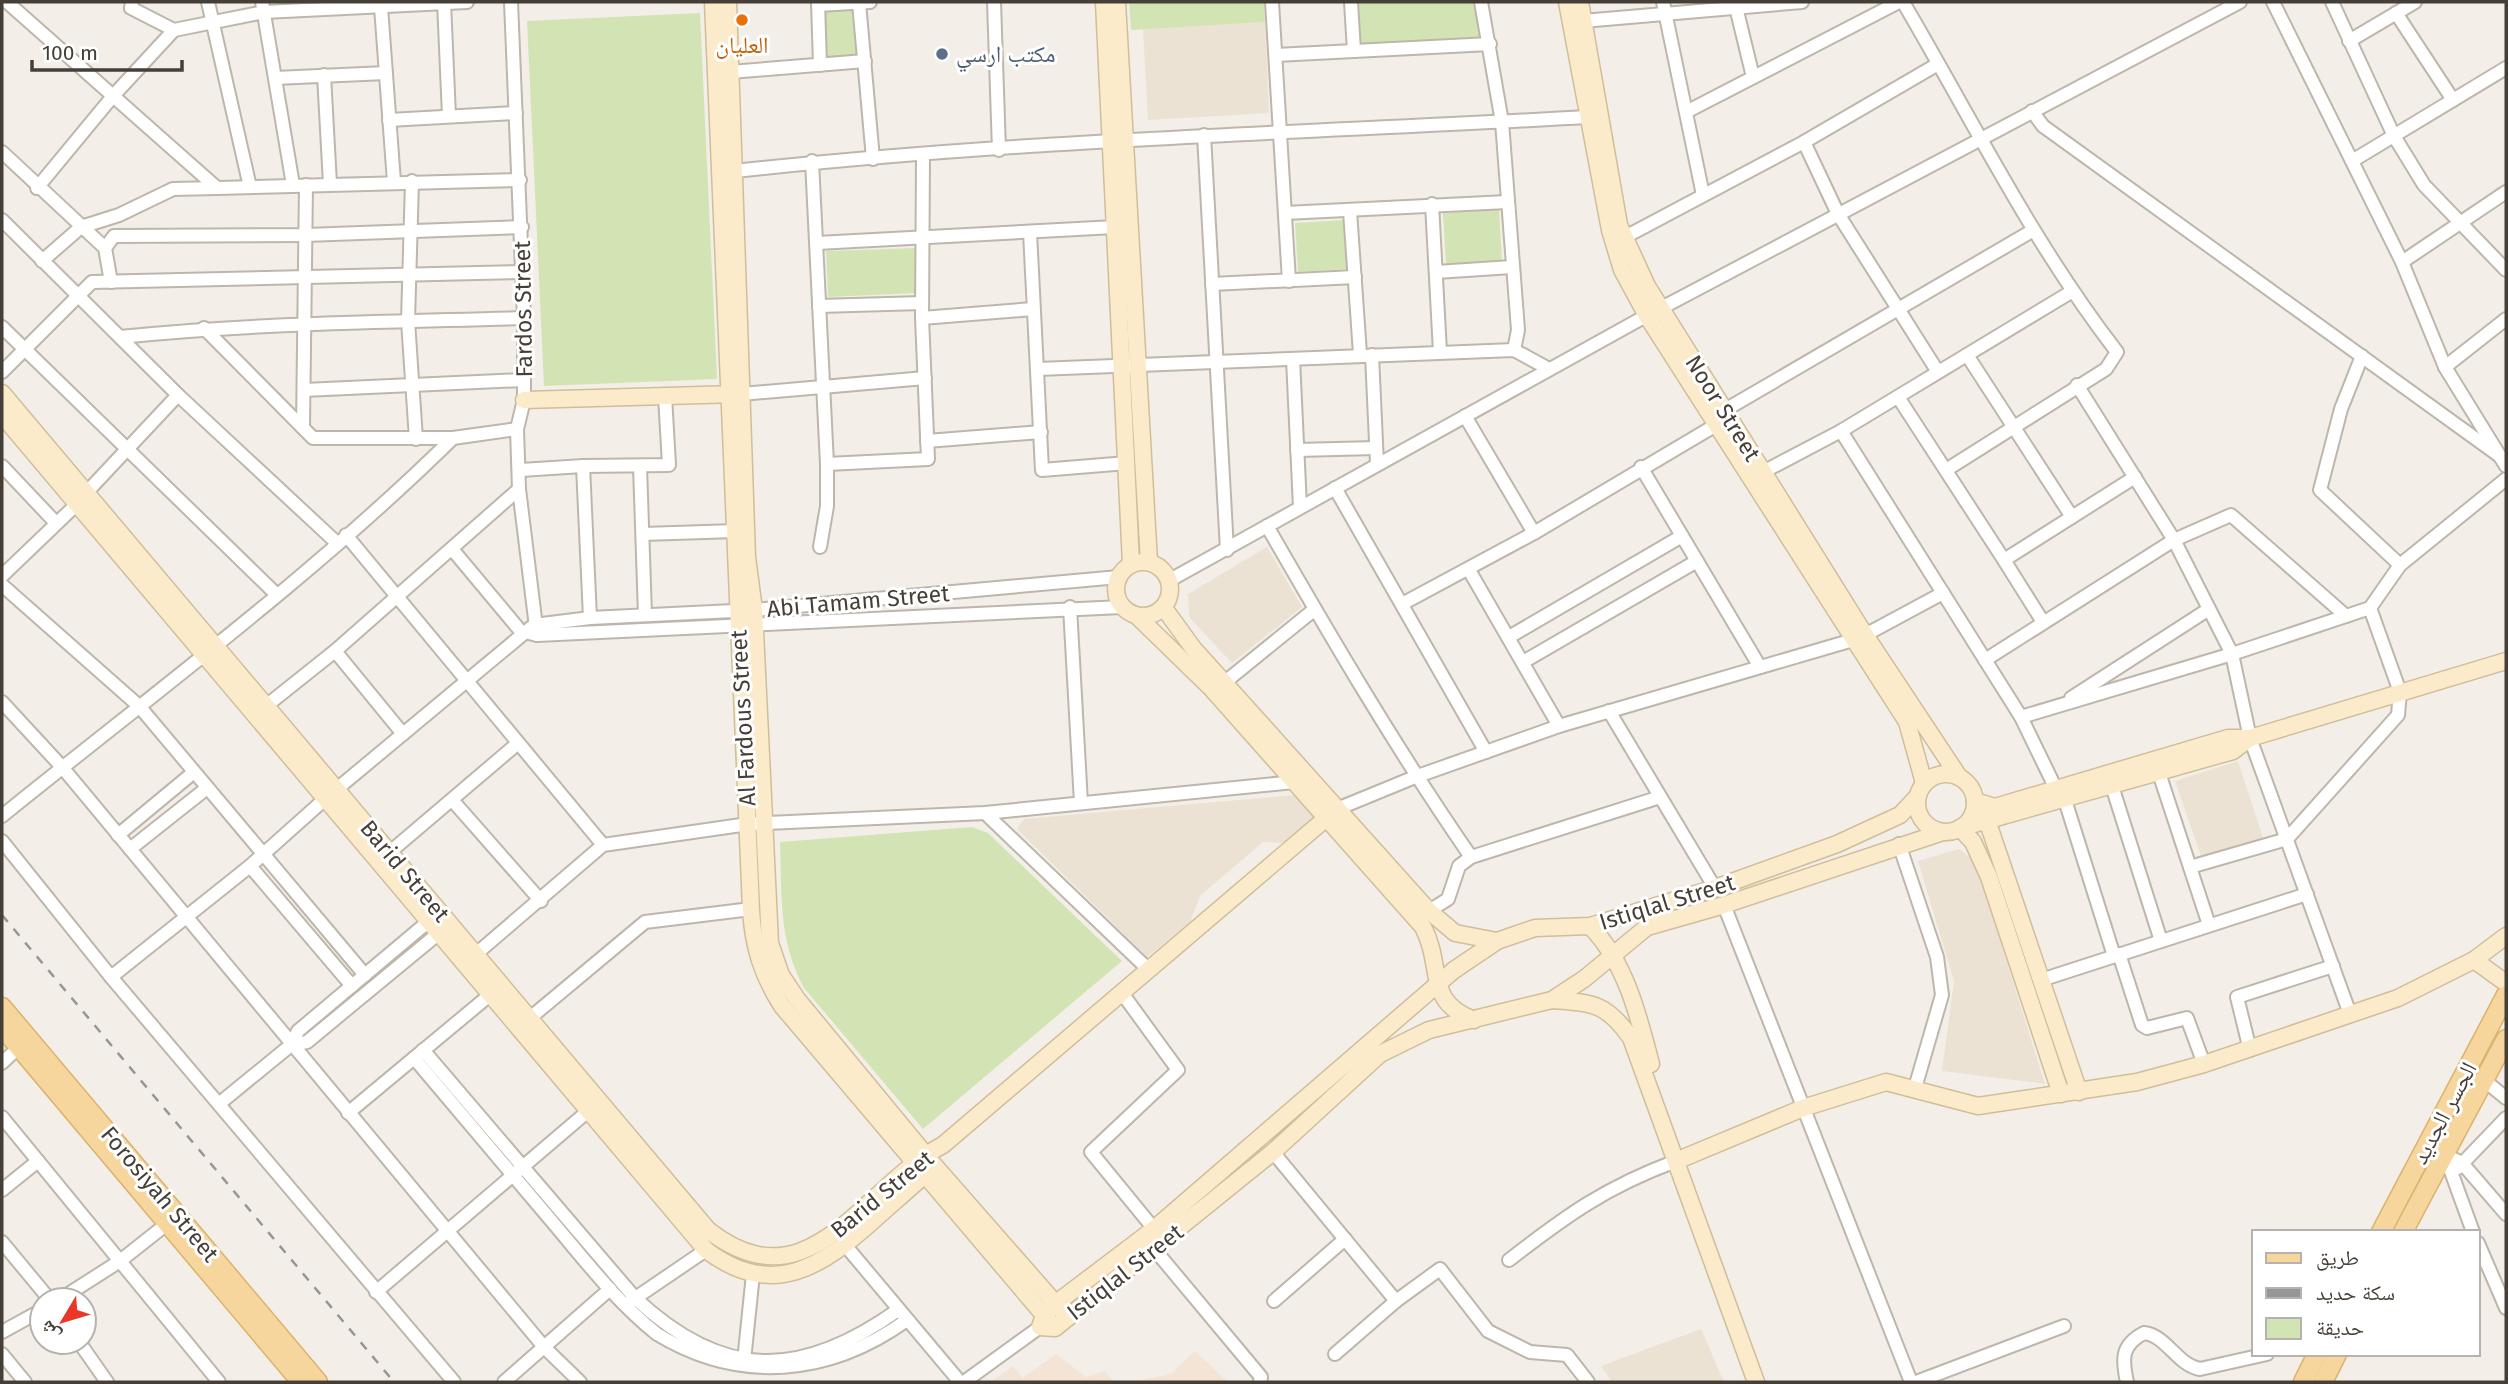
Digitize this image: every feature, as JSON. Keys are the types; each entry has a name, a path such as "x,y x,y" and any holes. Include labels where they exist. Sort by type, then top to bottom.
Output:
{"main road":[{"name":"Al Fardous Street","path":"712,2 725,172 734,394 736,531 766,824 771,943 781,975 925,1165"},
{"name":"Al Fardous Street","path":"725,172 730,72 728,2"},
{"path":"1104,2 1118,141 1115,227 1149,562"},
{"path":"1117,2 1118,141 1128,365 1126,463 1131,564"},
{"name":"Noor Street","path":"1567,2 1610,230 1622,270 1654,312 1859,638 1959,776"},
{"name":"Noor Street","path":"1580,2 1619,225 1647,286 1654,312"},
{"name":"Barid Street","path":"2,393 82,498 331,794 390,852 470,958 491,994 595,1105"},
{"name":"Al Fardous Street","path":"734,394 747,556 748,824 751,909 757,956 766,981 782,1006 925,1165 1053,1318"},
{"name":"Fardos Street","path":"524,400 734,394"},
{"name":"Barid Street","path":"2,415 82,498"},
{"name":"Noor Street","path":"1720,417 1763,472 1907,722 1921,790"},
{"path":"1137,616 1156,614 1164,608 1171,590 1170,580 1158,565 1149,562 1131,564 1119,576 1117,596 1122,607 1137,616 1300,778"},
{"path":"1164,608 1193,648 1225,682 1423,927 1429,938 1442,999 1451,1009 1474,1020"},
{"name":"Barid Street","path":"209,649 267,706 434,927 470,958 530,1018 595,1105 721,1262 753,1274 777,1275 806,1269 845,1245 943,1145 1331,814"},
{"path":"2079,1091 1988,823 1970,787 1959,776 1940,774 1921,790 1917,806 1925,823 1943,832 1988,823 2060,794 2228,738 2250,738 2506,661"},
{"path":"1975,801 1994,807 2112,786 2233,751 2250,738"},
{"name":"Istiqlal Street","path":"1053,1318 1439,983 1497,941 1535,928 1590,926 1715,888 1873,830 1900,815 1921,790"},
{"path":"1960,828 1972,817 1975,801"},
{"path":"1331,814 1429,911 1455,933 1497,941"},
{"path":"1960,828 1973,842 1989,877 2061,1094"},
{"name":"Istiqlal Street","path":"1053,1318 1155,1250 1273,1152 1380,1054 1429,1030 1552,1000 1612,957 1647,927 1724,905 1899,844 1943,832"},
{"path":"1590,926 1603,939 1636,1006 1661,1121"},
{"path":"1676,1161 1803,1108 1886,1082 1979,1105 2137,1082 2203,1065 2398,998 2474,960 2506,936"},
{"path":"2474,960 2506,984"},
{"name":"الجسر الجديد","path":"2382,1230 2506,995"},
{"path":"1552,1000 1585,1003 1614,1015 1631,1038 1756,1382"},
{"name":"Forosiyah Street","path":"2,1007 318,1382"},
{"name":"Forosiyah Street","path":"2,1027 301,1382"},
{"name":"الجسر الجديد","path":"2404,1230 2506,1039"},
{"name":"Barid Street","path":"704,1240 742,1253 776,1258 793,1255 817,1246 925,1165"},
{"path":"2303,1382 2316,1356"},
{"path":"2323,1382 2336,1356"}],"street":[{"path":"7,2 24,8 113,96 217,188"},
{"path":"208,2 250,187"},
{"path":"444,2 449,117"},
{"path":"37,188 113,96 173,30 211,23 263,7 381,7 467,2"},
{"name":"Fardos Street","path":"511,2 522,227 524,400"},
{"path":"820,65 818,3 870,2"},
{"path":"994,2 999,150"},
{"path":"1272,2 1289,281"},
{"path":"1351,2 1353,51"},
{"path":"1481,2 1502,122 1518,330 1514,350"},
{"path":"1583,21 1664,8 1802,2"},
{"path":"1170,580 1654,312 2240,2"},
{"path":"2273,2 2402,262 2445,367 2503,461"},
{"path":"2332,2 2394,136 2424,184 2506,270"},
{"path":"2349,41 2415,2"},
{"path":"859,3 873,159"},
{"path":"1686,112 1905,3 2032,231 2071,292 2117,352 2106,369 2077,384 1946,470"},
{"path":"129,4 173,30"},
{"path":"1735,5 1753,77"},
{"path":"263,7 275,78 300,185 306,235 303,427"},
{"path":"381,7 394,182"},
{"path":"1664,8 1703,195"},
{"path":"2396,13 2453,100"},
{"path":"1276,55 1490,44"},
{"path":"730,72 865,61"},
{"path":"1625,237 1804,142 1938,64"},
{"path":"2352,161 2506,68"},
{"path":"275,78 386,73"},
{"path":"324,75 330,184"},
{"path":"2032,111 2043,126 2503,461"},
{"path":"389,120 516,113"},
{"path":"725,172 812,161 923,156 1204,135 1280,135 1588,117"},
{"path":"1204,135 1227,550"},
{"path":"1804,142 1838,214 1938,372"},
{"path":"2,152 37,188 105,247 111,282"},
{"path":"827,464 928,459 922,318 925,236 923,156"},
{"path":"812,161 827,464 827,506 820,547"},
{"path":"42,261 81,227 119,215 173,189 520,180"},
{"path":"412,181 408,321 416,439"},
{"path":"2402,262 2506,192"},
{"path":"1285,213 1507,202"},
{"path":"1432,204 1440,352"},
{"path":"1350,211 1377,464"},
{"path":"2,220 178,395 341,539 398,595 466,684 603,845"},
{"path":"105,247 114,236 306,235 522,227"},
{"path":"817,243 1115,227"},
{"path":"1402,604 1534,533 1898,309 2032,231"},
{"path":"1030,232 1042,470 1126,463"},
{"path":"1436,272 1512,268"},
{"path":"2,372 92,282 523,272"},
{"path":"1212,284 1355,277"},
{"path":"1763,472 1842,431 2071,292"},
{"path":"819,306 922,303"},
{"path":"922,318 1033,309"},
{"path":"120,337 204,328 524,318"},
{"path":"2445,367 2506,319"},
{"path":"2,327 22,350 276,594"},
{"path":"204,328 313,438 453,438 517,429"},
{"path":"1038,369 1514,350 1549,369"},
{"path":"1967,355 2072,517"},
{"path":"2362,356 2341,410 2320,490 2400,565"},
{"path":"1293,359 1300,508"},
{"path":"734,394 925,378"},
{"path":"304,390 523,380"},
{"path":"2077,384 2174,540 2232,654 2250,738 2350,1014"},
{"path":"2,576 82,498 178,395"},
{"path":"521,470 669,465 665,396"},
{"path":"1898,397 2043,622"},
{"path":"524,400 517,429 530,631"},
{"path":"1465,416 1534,533"},
{"path":"1842,431 2021,717 2060,794 2144,1028 2187,1018 2203,1065"},
{"path":"927,441 1041,432"},
{"path":"2,816 276,594 453,438"},
{"path":"1297,450 1376,449"},
{"path":"2,466 55,523"},
{"path":"583,466 590,618"},
{"path":"640,466 645,615"},
{"path":"1641,467 1760,667"},
{"path":"2004,560 2135,477"},
{"path":"2021,717 2232,654 2370,608 2400,565 2506,479"},
{"path":"1335,488 1486,752"},
{"path":"267,706 519,489"},
{"path":"1985,660 2174,540 2231,515 2346,616"},
{"path":"1267,526 1415,777 1471,857"},
{"path":"643,534 736,531"},
{"path":"1508,637 1682,536"},
{"path":"452,549 530,631"},
{"path":"1523,662 1696,561"},
{"path":"1469,570 1559,726"},
{"name":"Abi Tamam Street","path":"530,631 590,618 645,615 746,617 1119,576"},
{"path":"2,585 139,706 365,975"},
{"path":"1331,814 1415,777 1559,726 1859,638 1943,593"},
{"path":"1070,607 1081,803"},
{"name":"Abi Tamam Street","path":"530,631 746,617 1122,607"},
{"path":"2190,867 2287,839 2398,715 2400,692 2370,608"},
{"path":"1225,682 1315,609"},
{"path":"2057,706 2209,609"},
{"path":"111,977 250,866 331,794 530,631"},
{"path":"335,650 404,734"},
{"path":"2,702 62,767 544,1347 580,1382"},
{"path":"1609,711 1715,888"},
{"path":"390,852 517,744"},
{"path":"118,835 194,772"},
{"path":"2159,772 2209,925"},
{"path":"470,958 541,901 603,845 748,824 985,813 1300,778"},
{"path":"2112,786 2161,941"},
{"path":"130,849 207,788"},
{"path":"1429,911 1448,899 1459,866 1471,857 1660,797"},
{"path":"453,801 541,901"},
{"path":"985,813 1149,970"},
{"path":"2,841 111,977 454,1382"},
{"path":"1899,844 1937,957 1942,995 1915,1088"},
{"path":"250,866 352,986"},
{"path":"2041,979 2307,894"},
{"path":"1724,905 1914,1382 2064,1326"},
{"path":"530,1018 645,922 751,909"},
{"path":"220,1103 291,1045 298,1031 365,975 434,927"},
{"path":"291,1045 307,1042 434,927"},
{"path":"2250,1050 2237,997 2333,966"},
{"path":"1122,993 1178,1070 1091,1153 1154,1229"},
{"path":"348,1113 491,994"},
{"path":"2,1063 19,1047"},
{"path":"419,1054 658,1335 693,1355 732,1371 768,1376 803,1370 854,1354 903,1315"},
{"path":"2484,1080 2506,1098"},
{"path":"376,1293 595,1105"},
{"path":"2,1116 219,1382"},
{"path":"2452,1177 2506,1118"},
{"path":"1273,1152 1396,1301"},
{"path":"2445,1155 2462,1163 2506,1214"},
{"path":"2445,1155 2472,1230"},
{"path":"2,1190 38,1161"},
{"path":"1509,1260 1569,1213 1627,1179 1676,1161"},
{"path":"517,1171 610,1289 705,1348 744,1360 781,1361 814,1354 864,1335 903,1315"},
{"path":"81,1286 120,1261 167,1223"},
{"path":"1274,1301 1345,1239"},
{"path":"630,1302 704,1240"},
{"path":"2,1242 38,1286"},
{"path":"845,1245 962,1382 1053,1318"},
{"path":"2480,1248 2506,1308"},
{"path":"1155,1250 1245,1355 1261,1377 1260,1382"},
{"path":"1335,1354 1396,1301 1440,1269 1488,1331 1530,1352 1567,1355 1588,1382"},
{"path":"744,1360 753,1274"},
{"path":"504,1382 610,1289"},
{"path":"2,1332 28,1318"},
{"path":"2127,1382 2124,1358 2127,1346 2130,1340 2144,1333 2156,1337 2191,1367 2200,1369 2258,1356"},
{"path":"2,1354 24,1382"},
{"path":"89,1356 107,1382"}],"shaded area":[{"path":"1265,22 1269,113 1148,120 1143,29"},
{"path":"1267,547 1302,607 1232,663 1189,617 1188,594"},
{"path":"2238,761 2264,841 2202,859 2175,781"},
{"path":"1296,795 1315,817 1284,843 1263,842 1200,896 1190,922 1147,957 1017,829 1024,819"},
{"path":"1959,849 1975,861 2045,1084 1942,1071 1954,981 1918,861"},
{"path":"1701,1329 1724,1382 1612,1382 1601,1366"},
{"path":"1195,1351 1228,1382 1132,1382 1171,1374"},
{"path":"1056,1354 1086,1377 1105,1371 1114,1382 991,1382 1013,1366 1023,1378"}],"green space":[{"path":"1129,2 1264,2 1265,22 1131,30"},
{"path":"1358,2 1473,2 1480,38 1361,44"},
{"path":"855,10 860,55 827,59 824,11"},
{"path":"700,13 717,379 544,386 527,21"},
{"path":"1499,210 1502,261 1446,264 1443,213"},
{"path":"1344,220 1347,269 1298,272 1295,223"},
{"path":"918,248 917,293 828,297 826,251"},
{"path":"972,827 988,833 1122,961 923,1129 804,988 790,952 783,917 780,842"}],"railway":[{"path":"2,915 394,1382"}],"place":[{"name":"العليان","path":"742,20"},
{"name":"مكتب ارسي","path":"942,54"}]}
